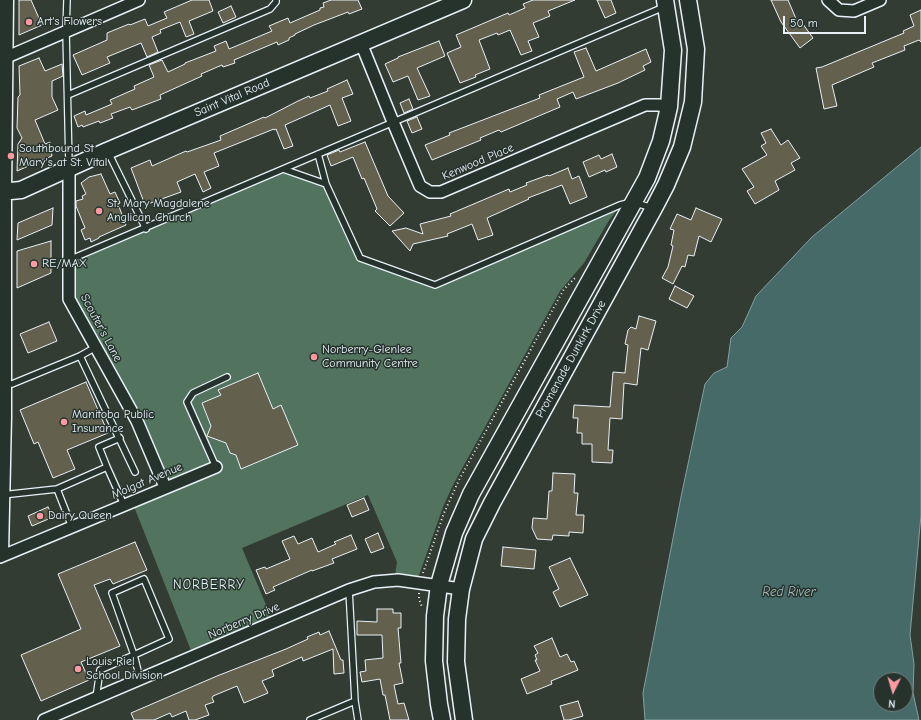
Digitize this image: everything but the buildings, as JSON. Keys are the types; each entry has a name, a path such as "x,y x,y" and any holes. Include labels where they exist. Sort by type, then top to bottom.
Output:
{"main road":[{"path":"0,553 1,416 3,384 1,271 2,59 5,0"},
{"name":"Saint Vital Road","path":"1,192 21,190 107,151 463,0"},
{"name":"Promenade Dunkirk Drive","path":"464,720 456,662 457,619 461,589 474,539 492,503 654,208 666,185 682,147 692,102 696,49 688,0"},
{"name":"Promenade Dunkirk Drive","path":"442,720 434,661 435,616 439,585 454,533 471,494 646,178 661,142 669,107 673,50 666,3"}],"street":[{"path":"2,59 139,0"},
{"path":"828,0 839,10 854,11 880,0"},
{"name":"Kenwood Place","path":"361,43 420,186 430,192 441,192 645,105 669,107"},
{"name":"Scouter's Lane","path":"69,168 69,299 136,421 165,487"},
{"name":"Molgat Avenue","path":"0,557 216,467"},
{"name":"Norberry Drive","path":"44,720 62,716 96,698 348,590 374,582 398,580 461,589"}],"lane":[{"path":"68,0 66,31 69,168"},
{"path":"68,95 270,9 276,0"},
{"path":"69,260 146,229 666,3"},
{"path":"107,151 146,229"},
{"path":"318,154 326,184 360,258 435,285 620,205 632,202 654,208"},
{"path":"284,169 326,184"},
{"path":"3,384 12,384 80,356 96,347"},
{"path":"80,356 135,472"},
{"path":"216,467 187,402 193,393 227,377"},
{"path":"120,438 99,447 124,505"},
{"path":"1,495 58,489 107,467"},
{"path":"58,489 72,527"},
{"path":"96,698 100,670 134,655 169,639 144,579 112,593 134,655 140,679"},
{"path":"348,590 354,701 358,720"},
{"path":"310,720 354,701"}],"path":[{"path":"444,513 459,480 564,289 579,273"}],"green space":[{"name":"Norberry-Glenlee Community Centre","path":"283,172 326,184 359,261 436,288 620,205 608,222 584,263 560,291 453,485 443,507 418,578 395,576 397,562 368,495 242,548 272,619 192,653 133,504 167,489 72,298 73,262"}],"water":[{"name":"Red River","path":"921,147 921,515 910,635 914,664 913,693 919,720 645,720 643,693 681,497 705,384 714,373 727,367 731,338 742,327 756,296 812,237"}],"place":[{"name":"Art's Flowers","path":"29,22"},
{"name":"Southbound St Mary's at St. Vital","path":"11,156"},
{"name":"St. Mary Magdalene Anglican Church","path":"99,211"},
{"name":"RE/MAX","path":"34,264"},
{"name":"Norberry-Glenlee Community Centre","path":"314,357"},
{"name":"Manitoba Public Insurance","path":"64,422"},
{"name":"Dairy Queen","path":"40,516"},
{"name":"Louis Riel School Division","path":"78,669"}],"district":[{"name":"NORBERRY","path":"209,585"}]}
